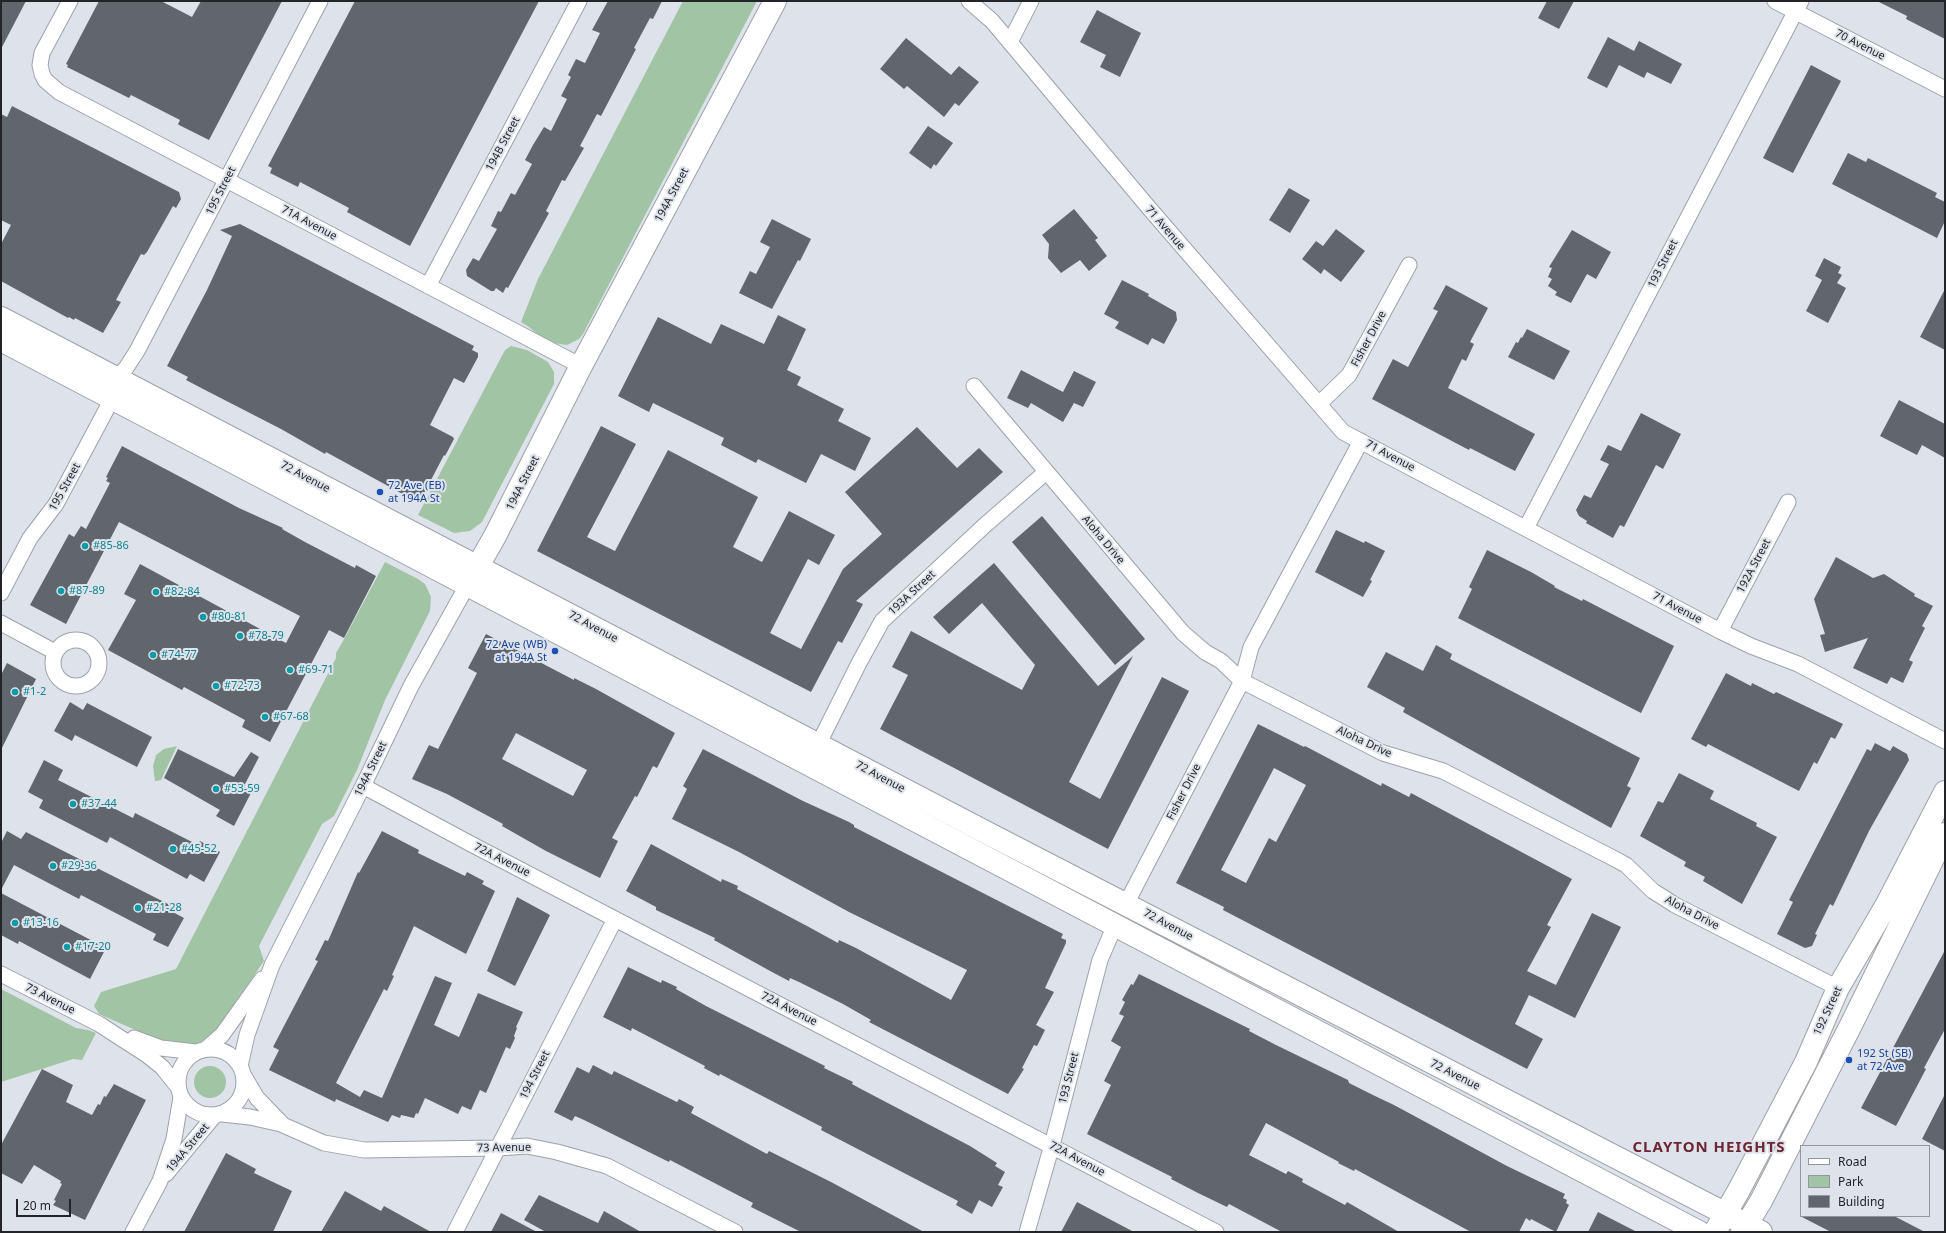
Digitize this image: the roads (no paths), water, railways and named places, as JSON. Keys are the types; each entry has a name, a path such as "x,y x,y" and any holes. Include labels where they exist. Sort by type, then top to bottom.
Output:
{"main road":[{"name":"194A Street","path":"473,576 546,437 581,366 775,1"},
{"name":"72 Avenue","path":"1,318 117,378 925,826 1699,1232"},
{"path":"1,330 89,375 111,379 117,378"},
{"name":"72 Avenue","path":"1,340 112,399 818,745 1341,1016 1720,1223 1750,1230"},
{"name":"192 Street","path":"1720,1223 1739,1190 1806,1062 1838,988 1887,904 1945,792"},
{"path":"925,826 969,835 1105,906 1126,904"},
{"path":"1750,1230 1761,1201 1852,1023 1945,834"},
{"path":"1115,925 1136,922 1285,999 1341,1016"}],"street":[{"name":"71A Avenue","path":"70,1 42,53 40,64 42,74 51,86 59,92 581,366"},
{"name":"195 Street","path":"117,378 134,357 320,1"},
{"name":"194B Street","path":"428,286 579,1"},
{"name":"71 Avenue","path":"969,1 981,10 1010,42 1149,208 1343,432 1720,631 1751,646 1798,664 1945,741"},
{"path":"1010,42 1031,1"},
{"name":"70 Avenue","path":"1775,1 1798,6 1945,89"},
{"name":"193 Street","path":"1526,528 1798,6"},
{"name":"Fisher Drive","path":"1319,404 1349,375 1409,265"},
{"name":"Aloha Drive","path":"974,386 1183,633 1205,652 1221,661 1242,681 1383,754 1443,771 1613,858 1637,874 1654,891 1675,905 1838,988"},
{"name":"195 Street","path":"1,593 30,538 56,504 112,399"},
{"name":"Fisher Drive","path":"1126,904 1242,681 1251,648 1361,441"},
{"name":"193A Street","path":"818,745 882,621 978,531 1046,472"},
{"name":"192A Street","path":"1720,631 1788,502"},
{"name":"194A Street","path":"242,1071 247,1036 272,965 363,786 411,686 473,576"},
{"path":"1,624 55,652"},
{"name":"72A Avenue","path":"363,786 1216,1232"},
{"name":"194 Street","path":"455,1232 615,919"},
{"name":"193 Street","path":"1028,1232 1100,960 1115,925"},
{"name":"194A Street","path":"201,1051 222,1035 272,965"},
{"name":"73 Avenue","path":"1,974 99,1024 153,1046 182,1051 201,1051"},
{"name":"73 Avenue","path":"99,1024 155,1060 171,1076 180,1092"},
{"path":"216,1049 226,1052 234,1058 242,1071 242,1095 234,1106 218,1114 205,1115 196,1112 187,1105 180,1092 178,1076 182,1066 188,1058 201,1051 216,1049"},
{"name":"73 Avenue","path":"242,1071 257,1098 283,1125"},
{"name":"194A Street","path":"133,1232 160,1180 174,1139 180,1092"},
{"name":"194A Street","path":"160,1180 218,1114"},
{"name":"73 Avenue","path":"218,1114 250,1117 283,1125 324,1143 364,1150 498,1148 527,1146 582,1158 607,1166 735,1232"}],"place":[{"name":"72 Ave (EB) at 194A St","path":"380,492"},
{"name":"#85-86","path":"85,546"},
{"name":"#87-89","path":"61,591"},
{"name":"#82-84","path":"156,592"},
{"name":"#80-81","path":"203,617"},
{"name":"#78-79","path":"240,636"},
{"name":"72 Ave (WB) at 194A St","path":"555,651"},
{"name":"#74-77","path":"153,655"},
{"name":"#69-71","path":"290,670"},
{"name":"#72-73","path":"216,686"},
{"name":"#1-2","path":"15,692"},
{"name":"#67-68","path":"265,717"},
{"name":"#53-59","path":"216,789"},
{"name":"#37-44","path":"73,804"},
{"name":"#45-52","path":"173,849"},
{"name":"#29-36","path":"53,866"},
{"name":"#21-28","path":"138,908"},
{"name":"#13-16","path":"15,923"},
{"name":"#17-20","path":"67,947"},
{"name":"192 St (SB) at 72 Ave","path":"1849,1060"}],"district":[{"name":"CLAYTON HEIGHTS","path":"1709,1148"}]}
